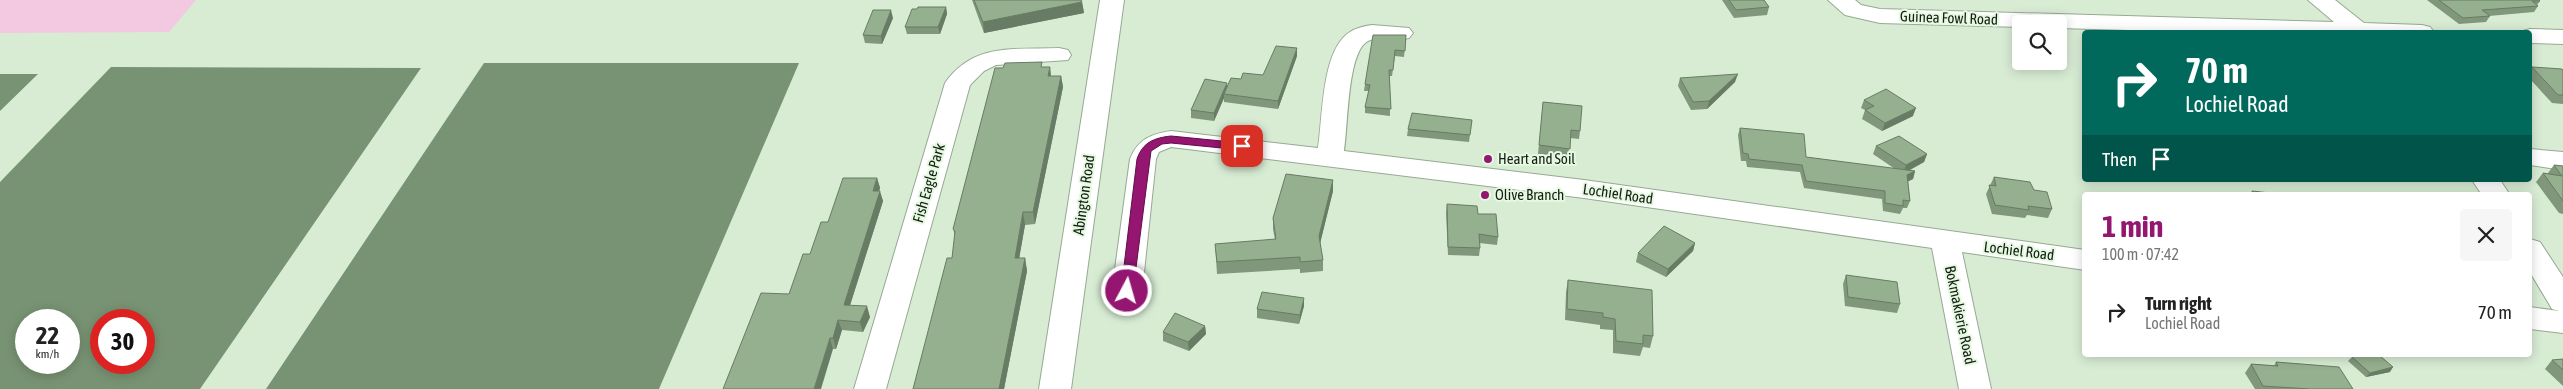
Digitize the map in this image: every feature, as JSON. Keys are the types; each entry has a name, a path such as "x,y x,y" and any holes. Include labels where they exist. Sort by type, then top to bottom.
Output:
{"street":[{"name":"Abington Road","path":"1055,389 1112,0"},
{"name":"Guinea Fowl Road","path":"1840,0 1853,10 1880,16 2326,30"},
{"path":"2320,0 2357,30"},
{"path":"1329,158 1340,72 1352,41 1356,37 1370,33 1402,33"},
{"path":"2532,36 2563,37"},
{"name":"Fish Eagle Park","path":"870,389 958,83 974,66 991,58 1059,55"},
{"name":"Lochiel Road","path":"1127,291 1143,159 1146,149 1151,144 1171,139 1584,189 2082,260"},
{"path":"2532,157 2563,161"},
{"name":"Bokmakierie Road","path":"1945,241 1975,389"},
{"path":"2532,252 2563,301"},
{"path":"2532,318 2563,322"}],"shaded area":[{"path":"0,0 196,0 169,32 0,33"},
{"path":"484,63 799,63 659,389 266,389"},
{"path":"111,67 421,68 200,389 0,389 0,182"},
{"path":"0,74 38,74 0,111"}],"building":[{"path":"974,0 1081,0 1082,2 983,22"},
{"path":"1729,0 1764,0 1769,7 1736,10"},
{"path":"2439,0 2540,1 2532,1 2538,6 2482,10 2490,16 2463,18"},
{"path":"918,7 946,7 938,27 905,27 912,9 917,9"},
{"path":"873,10 891,10 881,36 863,35"},
{"path":"1373,35 1406,35 1405,51 1395,50 1393,70 1389,70 1391,109 1365,107 1370,85 1365,84"},
{"path":"1276,46 1297,48 1278,101 1224,94 1231,78 1241,79 1243,73 1263,75"},
{"path":"1042,62 1041,67 1050,67 1048,76 1061,76 1033,212 1023,212 1015,258 1025,258 999,389 913,389 947,258 952,258 955,231 953,229 995,68 1003,68 1005,63"},
{"path":"2532,67 2562,69 2563,95 2558,95"},
{"path":"1738,74 1709,101 1693,102 1680,78"},
{"path":"1205,79 1227,83 1214,113 1191,110"},
{"path":"1886,89 1916,108 1885,123 1865,110 1874,106 1864,100"},
{"path":"1543,102 1582,106 1580,131 1571,130 1570,149 1539,145"},
{"path":"1412,113 1472,120 1470,135 1408,129"},
{"path":"1740,128 1804,134 1806,157 1915,171 1907,175 1910,201 1903,200 1903,206 1885,203 1885,191 1806,181 1802,165 1749,159 1748,154 1743,153"},
{"path":"1899,136 1927,154 1906,165 1876,146"},
{"path":"2554,165 2563,166 2563,201 2543,173 2562,176"},
{"path":"1286,174 1333,180 1319,236 1323,260 1300,262 1300,257 1217,262 1215,244 1276,239 1273,218"},
{"path":"1994,177 2030,182 2034,190 2047,192 2052,209 2028,206 2029,210 1995,205 1989,185 1996,186"},
{"path":"843,178 877,178 873,191 880,191 844,305 867,306 860,322 838,320 833,338 830,338 814,389 723,389 761,293 789,294 803,254 810,254 821,222 828,222"},
{"path":"1447,204 1477,206 1478,214 1496,214 1498,237 1479,234 1480,248 1448,247"},
{"path":"1664,226 1695,243 1668,269 1638,253"},
{"path":"1846,275 1897,282 1900,304 1848,297"},
{"path":"1568,280 1652,290 1653,336 1643,335 1643,344 1616,341 1615,319 1603,317 1603,313 1567,309"},
{"path":"1262,292 1304,298 1300,315 1257,309"},
{"path":"1175,313 1205,326 1188,342 1163,332"},
{"path":"2352,357 2381,357 2393,367 2370,373"},
{"path":"2563,359 2563,370 2552,360"},
{"path":"2276,362 2339,367 2353,389 2263,386 2251,364 2278,366"}],"place":[{"name":"Heart and Soil","path":"1488,159"},
{"name":"Olive Branch","path":"1485,195"}],"route":[{"path":"1127,291 1133,233 1146,149 1159,140 1171,139 1242,146"}]}
